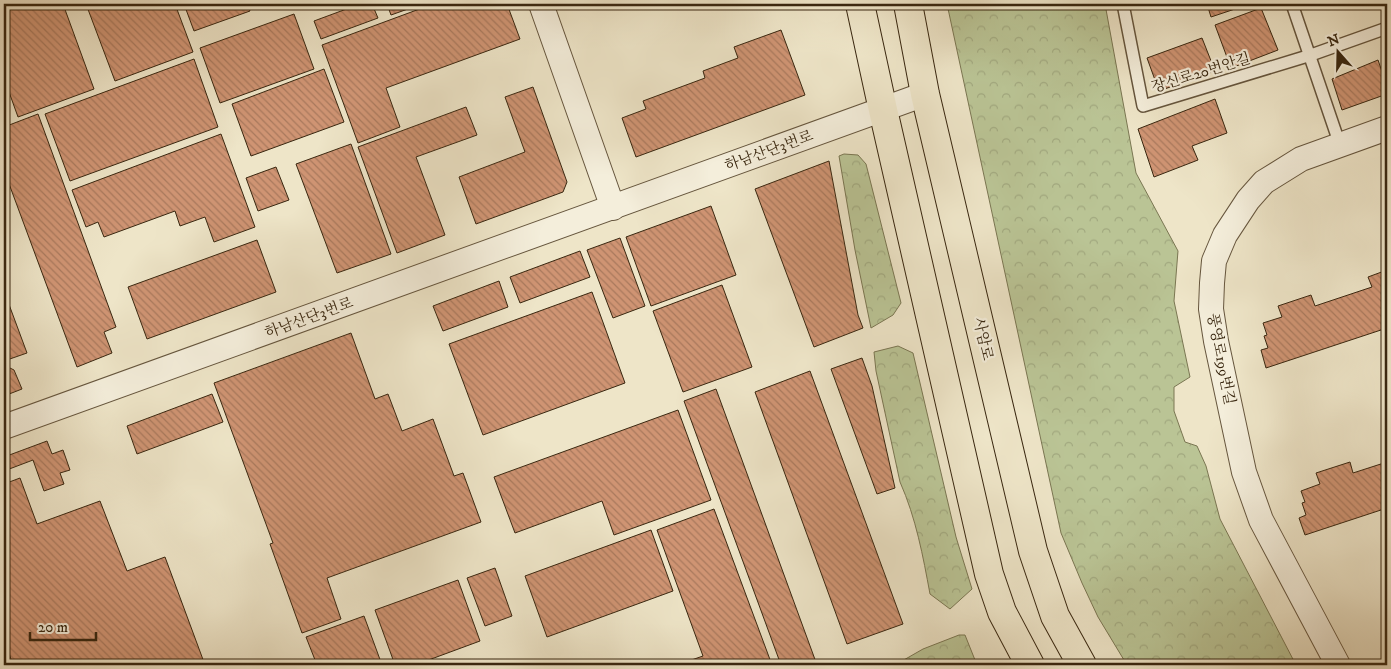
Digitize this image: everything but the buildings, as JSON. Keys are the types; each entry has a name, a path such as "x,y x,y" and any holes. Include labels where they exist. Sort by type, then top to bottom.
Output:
{"main road":[{"path":"860,4 989,574 1002,612 1030,665"},
{"name":"사암로","path":"908,4 926,94 1033,552 1055,616 1082,665"}],"street":[{"path":"541,4 613,208"},
{"name":"하남산단3번로","path":"4,427 926,94"},
{"name":"풍영로199번길","path":"1338,665 1261,520 1244,472 1211,310 1214,261 1225,235 1248,200 1264,182 1301,158 1387,128"}],"lane":[{"name":"장신로20번안길","path":"1123,4 1143,106 1311,55 1387,28"},
{"path":"1292,4 1311,55 1340,145"}],"green space":[{"path":"947,4 1105,4 1136,173 1178,251 1174,301 1190,377 1174,387 1174,411 1185,442 1197,446 1206,466 1220,519 1296,665 1127,665 1098,617 1061,533"},
{"path":"844,154 858,155 866,164 901,303 893,315 871,328 839,156"},
{"path":"898,346 913,353 956,537 972,589 950,609 930,594 915,523 900,482 876,371 874,352"},
{"path":"959,635 965,635 977,665 895,665 923,649"}]}
